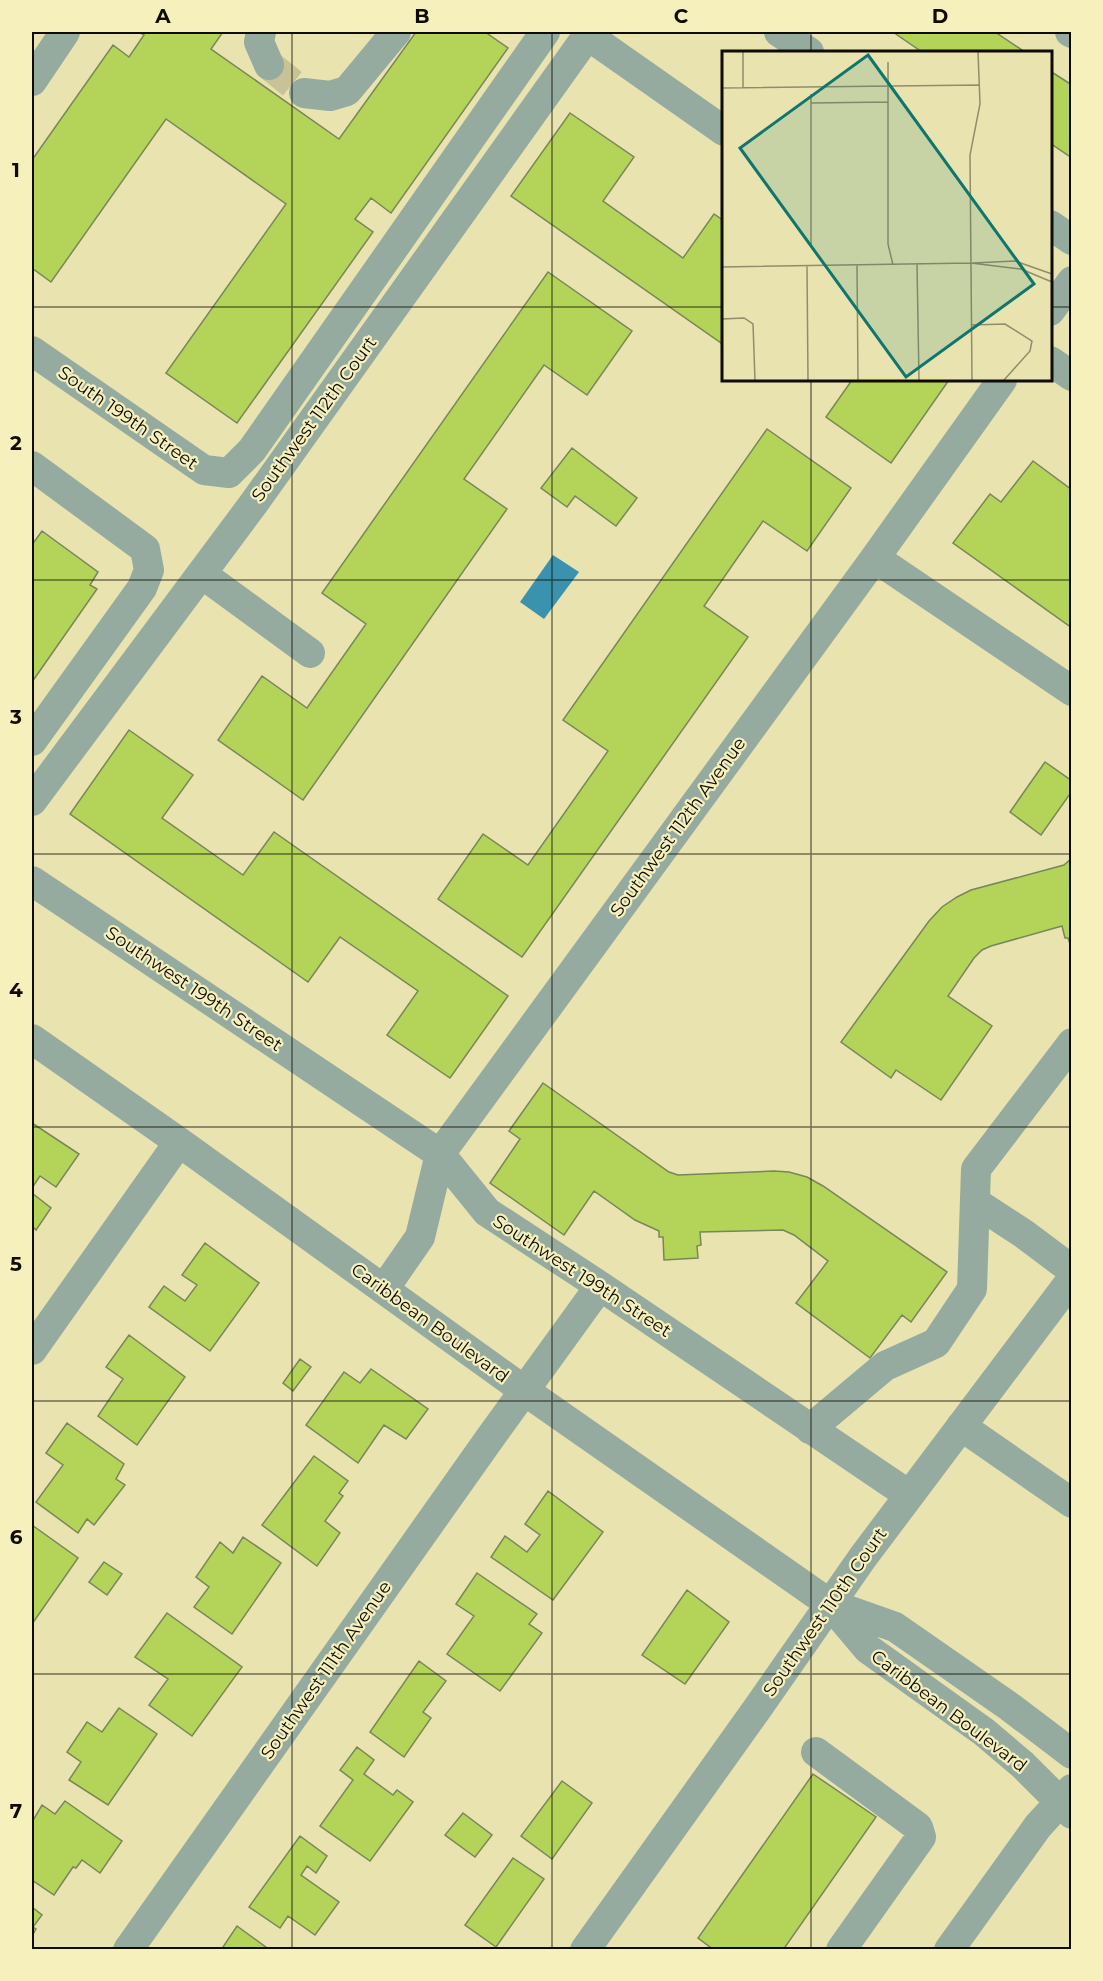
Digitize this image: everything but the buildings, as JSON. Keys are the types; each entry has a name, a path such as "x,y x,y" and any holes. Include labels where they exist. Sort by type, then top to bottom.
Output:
{"street":[{"path":"32,81 65,32"},
{"path":"261,32 260,42 268,65"},
{"path":"304,93 330,96 347,91 396,32"},
{"name":"South 199th Street","path":"32,351 204,470 229,473 252,450 545,32"},
{"path":"779,32 808,51"},
{"path":"588,33 722,130"},
{"name":"Southwest 112th Court","path":"32,801 202,574 588,33"},
{"path":"1052,226 1071,240"},
{"path":"1052,308 1071,281"},
{"path":"1052,362 1071,376"},
{"name":"Southwest 112th Avenue","path":"384,1289 420,1237 440,1154 875,558 1001,381"},
{"path":"32,466 145,549 149,570 142,588 32,741"},
{"path":"875,558 1071,691"},
{"path":"202,574 310,653"},
{"name":"Southwest 199th Street","path":"32,881 440,1154 487,1212 909,1495"},
{"name":"Caribbean Boulevard","path":"32,1039 525,1391 830,1604 868,1649 984,1732 1068,1801"},
{"path":"810,1429 885,1366 936,1343 972,1289 976,1169 1071,1043"},
{"path":"32,1350 179,1142"},
{"path":"975,1202 1024,1234 1071,1270"},
{"name":"Southwest 110th Court","path":"585,1950 830,1604 1071,1279"},
{"name":"Southwest 111th Avenue","path":"128,1950 600,1286"},
{"path":"961,1426 1071,1503"},
{"name":"Caribbean Boulevard","path":"830,1604 895,1627 1010,1707 1071,1754"},
{"path":"816,1752 918,1827 921,1837 841,1950"},
{"path":"950,1950 1022,1849 1068,1801"}],"water":[{"path":"553,555 579,572 544,619 520,602"}],"tunnel":[{"path":"269,65 304,93"}]}
